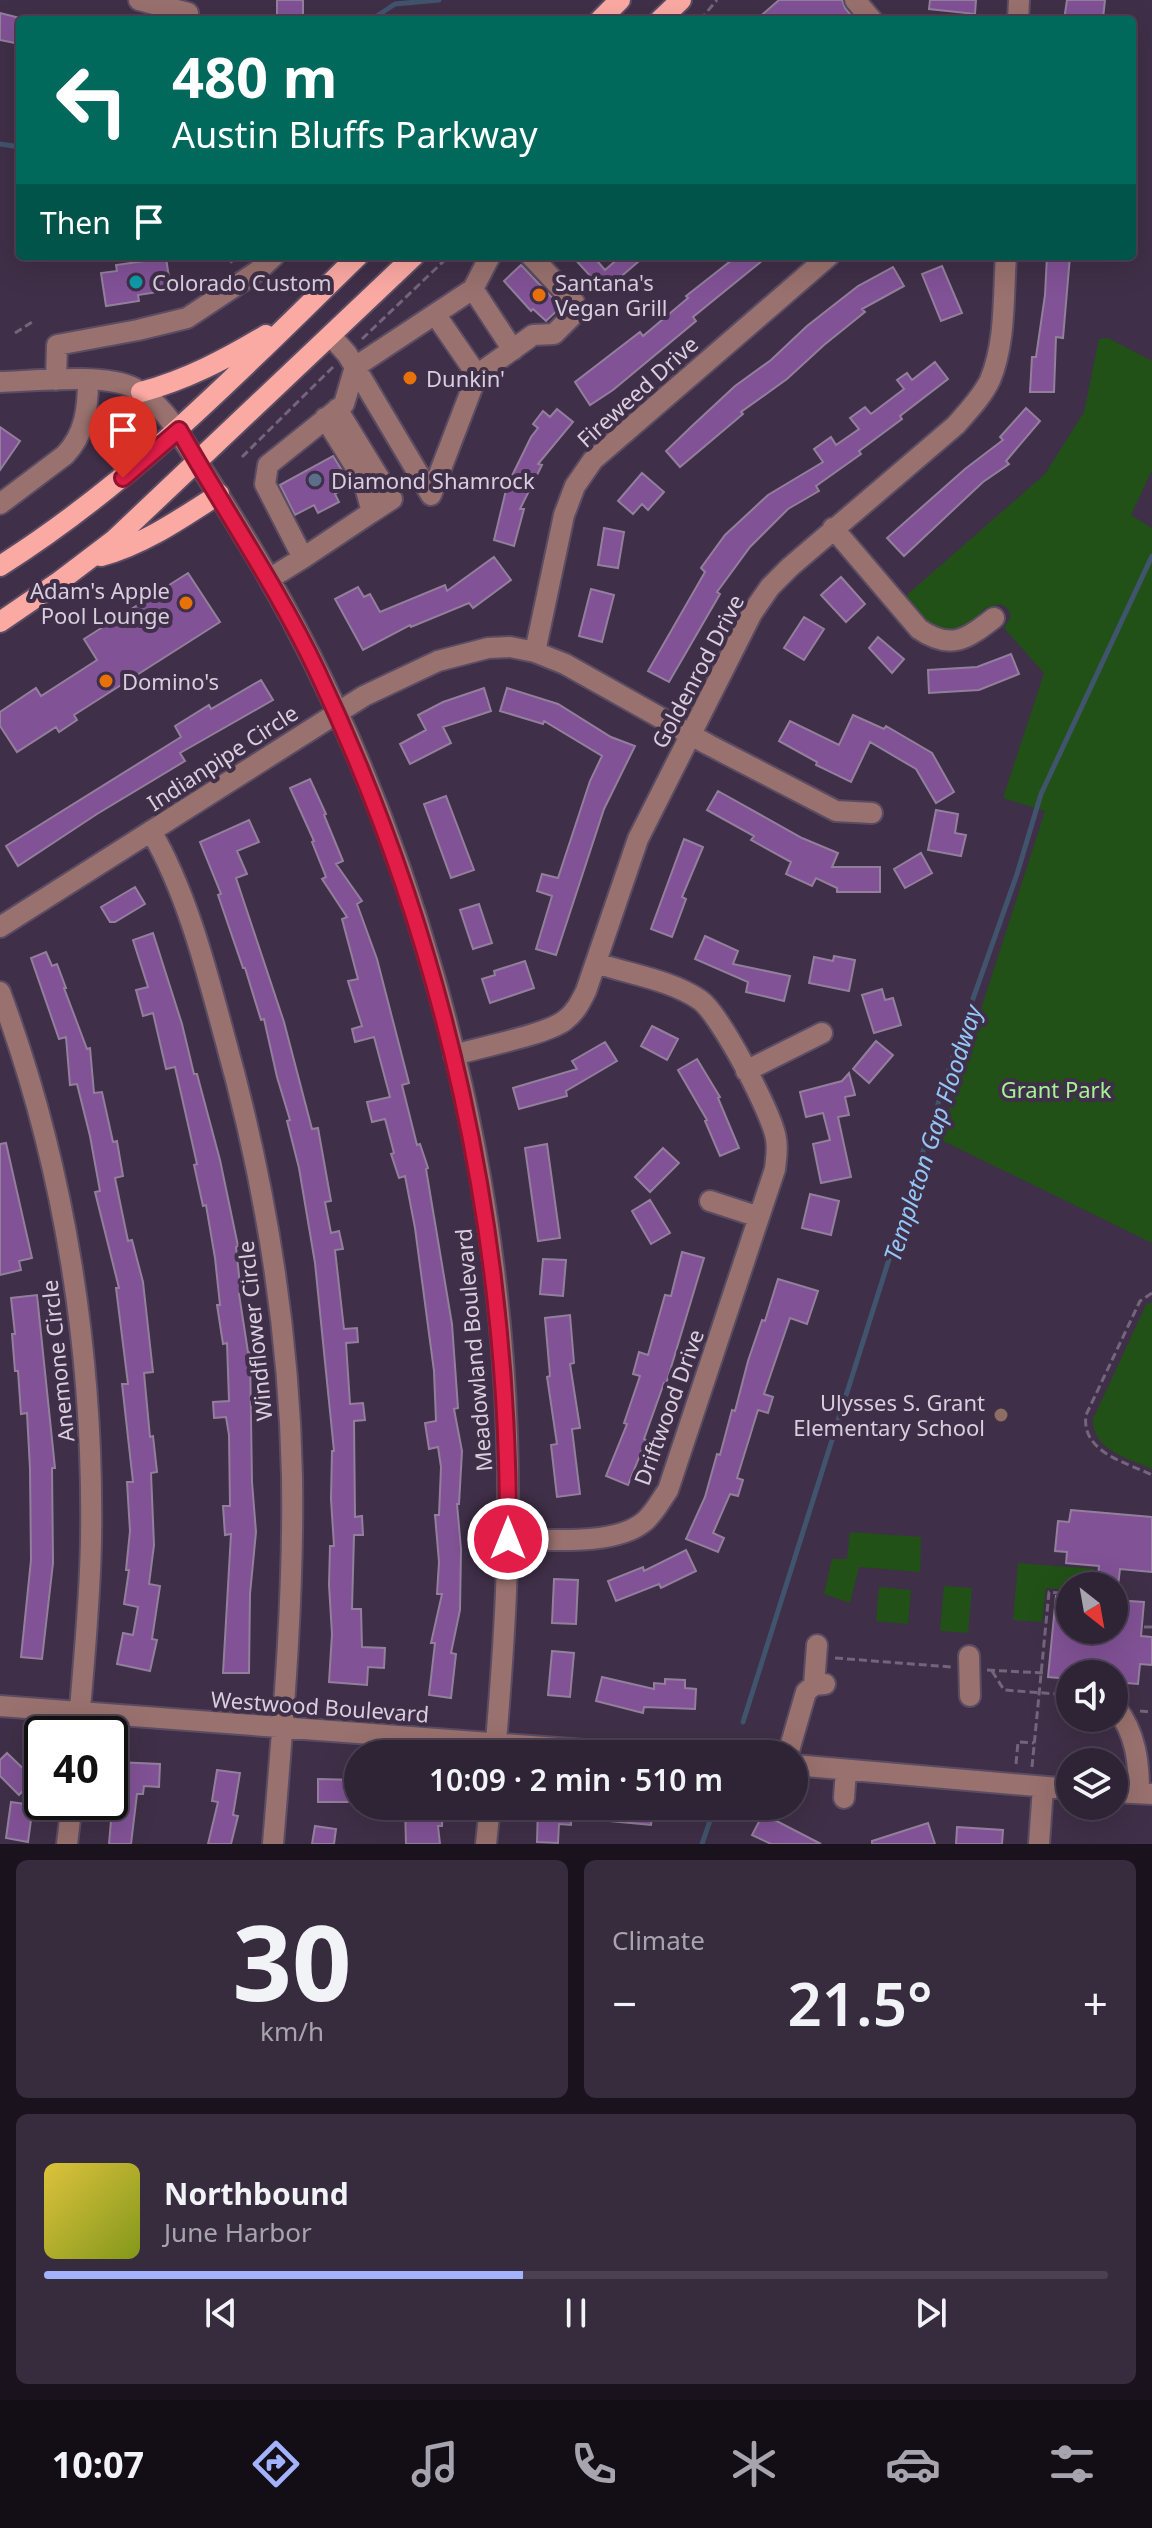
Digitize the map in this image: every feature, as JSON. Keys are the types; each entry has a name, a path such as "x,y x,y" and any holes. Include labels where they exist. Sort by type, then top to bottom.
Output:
{"main road":[{"path":"604,16 620,0"},
{"path":"666,16 681,0"},
{"path":"0,566 98,498 179,430 354,260"},
{"path":"0,622 89,559 197,463 410,260"},
{"path":"141,392 198,373 294,318"},
{"path":"89,559 117,552 152,535 219,494"}],"street":[{"path":"139,0 188,13"},
{"path":"855,0 869,16"},
{"path":"56,380 57,345 187,318 270,260"},
{"path":"346,365 473,289 488,260"},
{"path":"331,336 346,365 431,495 477,375 533,335 554,334 576,312 574,302 535,260"},
{"name":"Fireweed Drive","path":"535,652 564,515 575,486 593,460 824,260"},
{"name":"Goldenrod Drive","path":"454,1055 562,1023 576,1011 586,991 638,839 752,613 770,587 833,528 956,425 989,383 1000,341 1006,260"},
{"path":"473,289 513,350"},
{"path":"435,314 477,375"},
{"path":"303,558 265,484 268,465 344,404 346,365"},
{"path":"0,504 73,446 84,422 88,380"},
{"path":"0,382 88,380 122,383 141,392"},
{"name":"Meadowland Boulevard","path":"141,392 179,430 219,494 269,579 336,713 402,878 454,1055 484,1209 497,1297 507,1431 508,1539 496,1740"},
{"path":"269,579 392,499 331,414"},
{"path":"331,414 363,479 372,512"},
{"path":"833,528 919,629 930,637 945,642 963,639 994,618"},
{"name":"Indianpipe Circle","path":"0,927 364,696 451,657 488,648 510,647 535,652 565,664 836,811 872,813"},
{"name":"Windflower Circle","path":"151,831 171,870 215,1003 252,1143 275,1270 292,1476 282,1727 273,1844"},
{"name":"Driftwood Drive","path":"508,1539 603,1538 626,1533 644,1522 656,1508 668,1490 775,1169 776,1136 723,1026 701,1001 672,987 596,963"},
{"name":"Anemone Circle","path":"0,992 44,1134 63,1219 78,1312 91,1479 89,1605 80,1716"},
{"path":"746,1071 822,1033"},
{"path":"710,1201 759,1217"},
{"path":"792,1740 806,1692 820,1684 817,1650"},
{"path":"969,1662 970,1696"},
{"name":"Westwood Boulevard","path":"0,1706 282,1727 408,1740"},
{"path":"1128,1726 1146,1794"},
{"path":"808,1766 1056,1788"},
{"path":"844,1798 846,1770"},
{"path":"1039,1844 1043,1787"},
{"path":"67,1844 70,1820"},
{"path":"486,1844 489,1820"}],"path":[{"path":"703,16 717,0"},
{"path":"230,260 236,269"},
{"path":"358,344 445,260"},
{"path":"15,333 32,322"},
{"path":"242,457 252,444 346,365"},
{"path":"1152,1293 1140,1301 1086,1415 1085,1426 1099,1450 1152,1475"},
{"path":"1032,1767 1049,1592 1056,1593"},
{"path":"1144,1627 1152,1627"},
{"path":"817,1650 969,1662 992,1671 1043,1673"},
{"path":"992,1671 1004,1690 1056,1694"},
{"path":"1016,1764 1018,1742 1034,1743"}],"green space":[{"name":"Grant Park","path":"1108,338 1152,361 1152,470 1131,515 1152,528 1152,1243 939,1139 1045,811 1003,798 1044,673 1004,628 1011,616 1001,604 985,608 970,626 944,636 924,625 901,600 1045,474 1084,412 1099,339"},
{"path":"1152,1302 1152,1469 1105,1446 1094,1430 1093,1419 1146,1305"},
{"path":"850,1532 921,1537 920,1572 859,1567 850,1603 824,1594 832,1559 847,1559"},
{"path":"1018,1563 1094,1569 1094,1572 1056,1572 1056,1589 1046,1588 1042,1622 1013,1620"},
{"path":"944,1586 972,1588 968,1633 940,1631"},
{"path":"879,1587 911,1590 908,1624 876,1621"}],"building":[{"path":"277,0 303,0 303,15 277,15"},
{"path":"779,0 842,0 852,16 761,16"},
{"path":"930,0 976,0 975,14 929,9"},
{"path":"1067,0 1105,0 1103,16 1065,16"},
{"path":"0,13 16,17 16,43 0,40"},
{"name":"Colorado Custom","path":"166,260 171,290 138,295 139,301 106,306 101,273 117,271 116,265"},
{"path":"576,260 596,260 605,270 616,260 640,260 604,291"},
{"path":"732,260 763,260 693,317 696,321 613,390 590,405 575,382 640,332 643,336 688,298 686,296"},
{"path":"1047,260 1070,260 1063,338 1056,337 1054,392 1030,392 1032,357 1036,357"},
{"path":"521,265 561,307 546,321 533,309 531,311 504,281"},
{"path":"942,266 962,313 941,321 922,274"},
{"path":"893,267 904,286 862,309 865,312 787,379 741,412 743,414 680,467 666,451 735,386 771,360 807,326 858,286"},
{"path":"935,362 948,379 859,451 861,454 816,486 819,491 788,509 750,547 717,592 720,594 669,682 648,671 705,572 701,568 725,535 768,495 823,462 814,449 831,437 836,445 859,429 850,418 865,407 871,414 904,389 897,380 907,373 912,380"},
{"path":"1026,408 1040,421 1006,461 1009,464 983,482 904,556 887,538 1003,440 1000,437"},
{"path":"557,409 573,422 538,464 542,465 520,509 524,509 514,546 494,540 505,490 538,428 533,424 543,411 550,417"},
{"path":"0,427 20,441 0,470"},
{"path":"333,456 351,485 335,494 339,502 318,513 314,505 295,515 280,485"},
{"path":"642,473 664,492 648,510 642,504 633,514 618,501"},
{"path":"604,528 624,532 618,568 598,565"},
{"path":"494,557 511,580 473,608 469,603 410,625 363,650 335,599 358,587 364,597 370,594 380,612 445,585 447,591"},
{"path":"188,573 220,622 74,715 77,720 59,732 56,727 17,752 0,726 0,712 36,688 41,696 97,660 84,639"},
{"path":"841,577 865,604 846,622 821,595"},
{"path":"591,589 614,595 602,642 579,636"},
{"path":"804,617 824,629 804,660 784,648"},
{"path":"878,637 904,659 892,673 869,648"},
{"path":"1011,654 1019,674 979,690 929,693 928,670 977,667"},
{"path":"261,680 273,700 180,753 185,761 18,866 6,846 181,737 175,726 209,705 211,709"},
{"path":"484,688 491,711 443,727 451,743 410,764 400,744 426,730 418,715 443,702"},
{"path":"507,688 558,704 611,737 635,746 604,809 556,955 536,949 552,896 537,891 542,874 558,878 590,781 602,756 544,721 543,724 500,711"},
{"path":"853,715 884,729 886,726 932,753 954,792 936,803 916,769 870,742 851,782 816,765 817,762 779,741 790,721 839,745"},
{"path":"310,779 343,861 336,864 362,901 357,904 377,959 409,1083 402,1085 417,1145 420,1144 428,1168 452,1324 458,1408 454,1409 462,1451 457,1504 461,1549 460,1610 451,1653 456,1654 451,1698 429,1695 435,1643 431,1643 442,1594 437,1594 439,1562 435,1515 439,1515 441,1467 438,1447 429,1449 425,1423 436,1421 434,1371 415,1228 405,1176 399,1178 385,1119 372,1122 367,1102 390,1097 374,1037 355,1042 352,1029 362,1026 348,981 358,979 342,919 347,917 322,879 326,877 314,841 290,788"},
{"path":"718,791 802,838 838,853 832,867 880,867 880,892 837,892 837,888 816,878 812,886 786,874 791,862 751,840 754,836 707,810"},
{"path":"446,796 474,870 451,878 424,804"},
{"path":"936,810 958,814 955,833 966,835 961,856 928,850"},
{"path":"249,820 259,842 237,851 247,874 236,878 284,1022 312,1129 318,1128 331,1201 325,1202 331,1233 339,1231 343,1249 335,1250 344,1329 357,1328 358,1342 346,1343 350,1404 363,1403 365,1420 354,1421 355,1517 362,1516 363,1535 354,1535 352,1609 361,1609 362,1647 385,1648 384,1668 368,1667 367,1685 329,1682 334,1451 315,1263 299,1168 287,1121 290,1120 264,1019 261,1020 218,895 221,894 200,842"},
{"path":"684,839 703,847 682,897 686,899 672,937 651,929"},
{"path":"921,853 932,873 905,888 894,869"},
{"path":"135,887 145,904 110,922 101,907"},
{"path":"479,904 492,943 473,949 460,910"},
{"path":"153,933 182,1024 194,1074 197,1074 220,1160 238,1246 239,1294 250,1352 256,1532 250,1594 249,1673 223,1673 231,1534 225,1535 223,1506 230,1506 229,1435 226,1417 214,1418 213,1402 229,1401 227,1343 223,1344 217,1305 220,1305 215,1258 206,1205 203,1206 194,1165 197,1164 175,1067 166,1069 153,1013 143,1016 136,990 148,987 133,940"},
{"path":"705,936 738,951 733,964 790,976 784,1001 746,992 748,982 695,959"},
{"path":"46,952 52,966 57,964 87,1049 90,1048 94,1093 102,1092 113,1142 117,1141 123,1176 115,1178 128,1241 132,1240 143,1282 153,1372 144,1373 157,1472 151,1473 154,1545 149,1584 160,1586 152,1639 157,1640 150,1671 117,1664 123,1633 133,1635 138,1607 124,1604 130,1531 127,1482 133,1482 122,1384 128,1384 116,1288 119,1288 95,1192 100,1191 90,1136 77,1084 70,1085 66,1037 59,1039 31,958"},
{"path":"834,956 855,960 849,991 809,983 814,957 833,961"},
{"path":"525,961 534,988 490,1003 482,979 495,975 494,971"},
{"path":"882,989 885,1000 893,998 901,1025 874,1033 862,995"},
{"path":"652,1026 678,1039 667,1060 641,1046"},
{"path":"876,1041 893,1055 869,1083 853,1069"},
{"path":"605,1042 617,1061 566,1091 567,1096 519,1109 513,1088 577,1069 572,1061"},
{"path":"697,1059 720,1097 739,1148 720,1156 707,1120 678,1070"},
{"path":"849,1073 855,1095 845,1097 849,1115 838,1117 851,1177 821,1183 813,1144 830,1140 823,1113 806,1117 800,1092 842,1081"},
{"path":"6,1143 32,1258 19,1261 21,1270 0,1275 0,1144"},
{"path":"547,1144 560,1238 538,1241 525,1148"},
{"path":"663,1148 679,1163 650,1192 635,1177"},
{"path":"810,1194 839,1201 831,1235 802,1228"},
{"path":"650,1200 670,1233 651,1244 632,1211"},
{"path":"682,1252 704,1258 666,1384 628,1485 606,1476 627,1424 624,1423 640,1376 633,1374 639,1352 648,1355 665,1295 671,1296"},
{"path":"543,1259 566,1260 563,1296 540,1294"},
{"path":"778,1279 818,1291 807,1324 790,1318 764,1394 773,1397 768,1413 758,1410 737,1478 743,1480 738,1496 730,1494 713,1533 724,1538 718,1552 686,1539 705,1497 717,1454 720,1455 748,1361"},
{"path":"37,1295 55,1468 52,1468 53,1563 42,1659 21,1657 31,1560 30,1469 27,1413 21,1414 18,1371 15,1371 11,1298"},
{"path":"570,1315 574,1363 570,1364 580,1428 572,1429 580,1494 557,1497 551,1445 557,1444 547,1377 550,1376 545,1318"},
{"path":"1071,1510 1152,1517 1152,1572 1120,1569 1120,1572 1098,1572 1099,1566 1066,1563 1067,1552 1055,1551 1058,1521 1069,1522"},
{"path":"686,1550 696,1571 661,1588 659,1584 616,1601 608,1581 643,1567 644,1571"},
{"path":"554,1579 578,1580 576,1624 552,1623"},
{"path":"1056,1596 1056,1644 1128,1644 1128,1601 1144,1602 1141,1636 1152,1637 1152,1665 1140,1664 1138,1684 1128,1683 1128,1660 1056,1660 1056,1678 1048,1677"},
{"path":"552,1651 574,1653 570,1697 548,1695"},
{"path":"602,1677 654,1689 654,1683 665,1684 665,1679 685,1680 685,1688 696,1689 695,1709 644,1707 643,1713 596,1701"},
{"path":"7,1753 24,1769 24,1790 19,1795 0,1776 0,1760"},
{"path":"128,1763 160,1764 159,1787 144,1786 143,1794 137,1794 131,1844 109,1844 111,1820 128,1820"},
{"path":"217,1770 240,1773 233,1815 238,1816 231,1844 208,1844 218,1802 212,1801"},
{"path":"318,1779 344,1780 344,1802 318,1802"},
{"path":"11,1802 24,1804 24,1820 31,1820 28,1842 6,1838"},
{"path":"405,1820 442,1820 442,1826 438,1826 440,1844 406,1844"},
{"path":"538,1820 571,1820 571,1825 559,1824 558,1843 537,1842"},
{"path":"610,1820 652,1820 651,1825"},
{"path":"760,1820 775,1820 821,1844 771,1844 752,1835"},
{"path":"928,1823 935,1844 872,1844 872,1841"},
{"path":"315,1826 336,1829 334,1844 312,1844"},
{"path":"957,1827 1003,1830 1002,1844 956,1844"}],"waterway":[{"name":"Templeton Gap Floodway","path":"377,16 395,4 439,0"},
{"name":"Templeton Gap Floodway","path":"0,144 16,146"},
{"name":"Templeton Gap Floodway","path":"743,1722 956,1047 1017,874 1041,794 1152,556"},
{"name":"Templeton Gap Floodway","path":"702,1844 710,1820"}],"place":[{"name":"Colorado Custom","path":"136,282"},
{"name":"Santana's Vegan Grill","path":"539,295"},
{"name":"Dunkin'","path":"410,378"},
{"name":"Diamond Shamrock","path":"315,480"},
{"name":"Adam's Apple Pool Lounge","path":"186,603"},
{"name":"Domino's","path":"106,681"},
{"name":"Ulysses S. Grant Elementary School","path":"1001,1415"}],"route":[{"path":"123,478 179,430 286,608 351,745 394,855 426,950 454,1055 484,1209 497,1297 507,1431 508,1539"}]}
